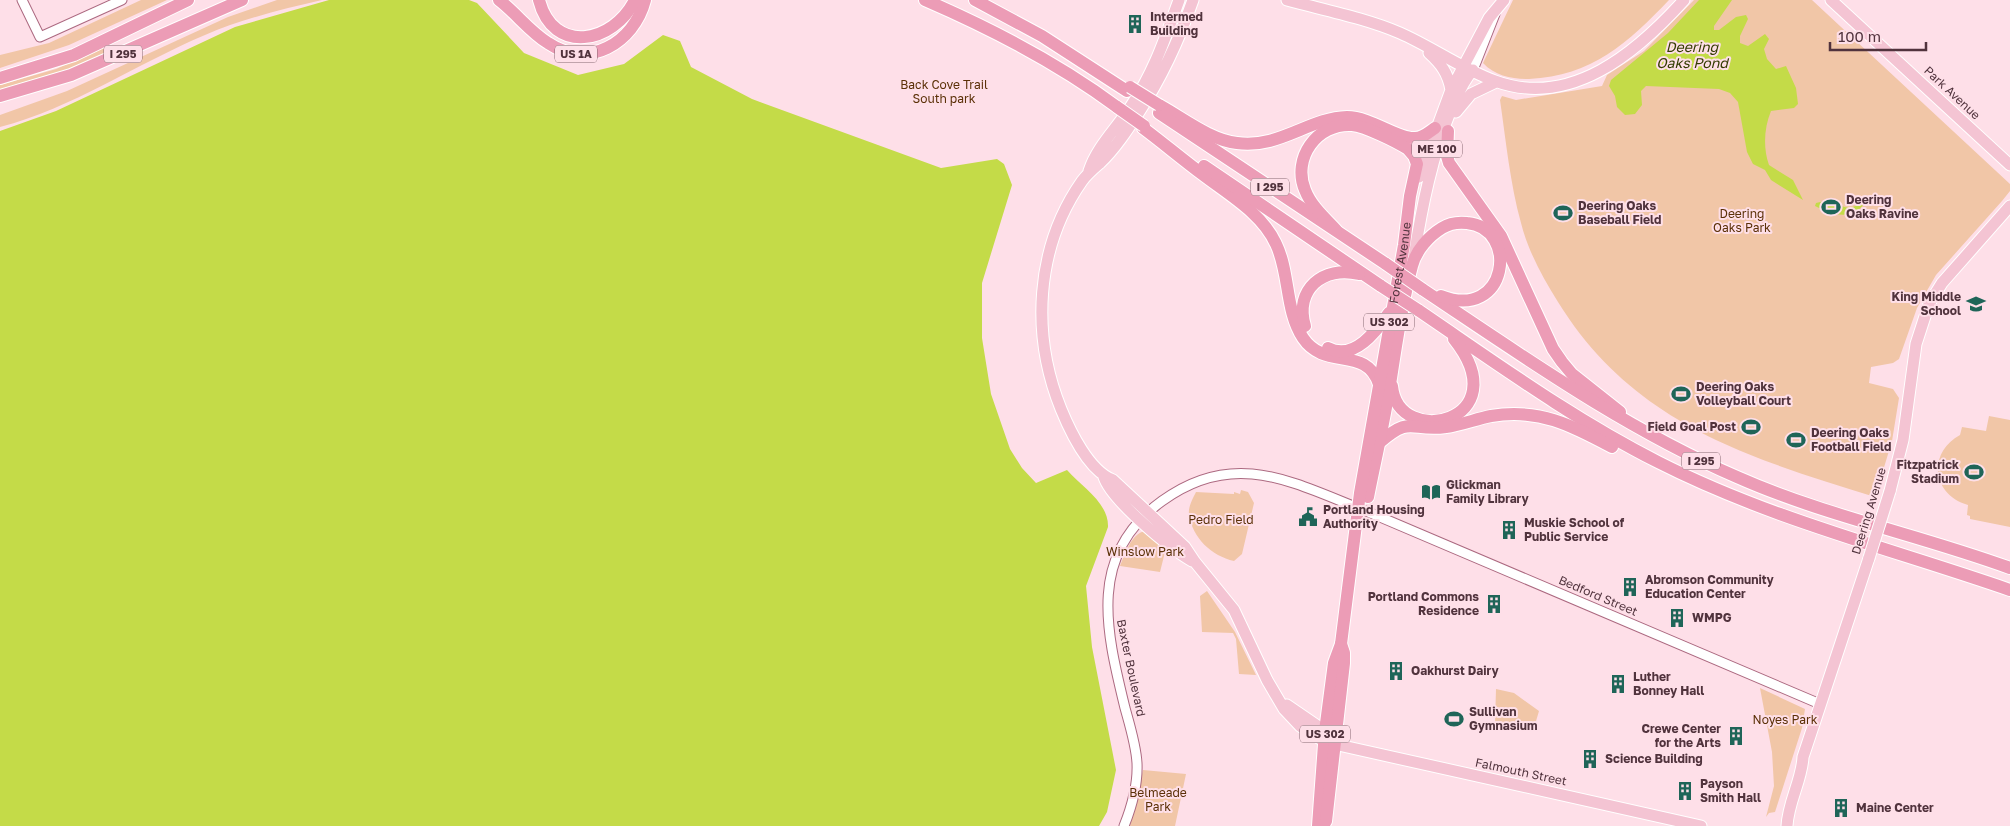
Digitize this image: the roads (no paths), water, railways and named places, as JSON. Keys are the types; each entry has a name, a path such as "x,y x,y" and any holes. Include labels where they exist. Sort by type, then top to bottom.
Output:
{"highway":[{"name":"I 295","path":"0,78 74,55 188,0"},
{"name":"I 295","path":"0,96 72,75 242,0"},
{"name":"US 1A","path":"499,0 547,43 560,50 578,54 602,51 616,44 634,26 645,0"},
{"path":"540,0 547,17 557,28 571,35 586,37 601,34 615,26 626,16 635,0"},
{"path":"925,0 1024,48 1117,107 1144,126 1239,202 1267,229 1275,242 1283,264 1292,308 1303,338 1314,349 1329,356 1364,363 1373,369 1385,382 1397,405 1413,416 1429,422 1452,417 1464,408 1473,393 1472,370 1462,349 1447,330"},
{"name":"I 295","path":"976,0 1072,55 1157,107 1564,384 1652,436 1705,463 1773,492 2010,568"},
{"path":"1157,107 1228,142 1243,144 1258,144 1281,139 1330,120 1344,117 1374,122 1407,138 1415,139 1435,128"},
{"path":"1336,230 1309,199 1303,184 1301,165 1312,142 1324,132 1338,126 1353,125 1401,144 1414,156 1417,164 1407,220"},
{"name":"I 295","path":"1144,126 1580,419 1658,462 1702,483 1809,526 2010,590"},
{"path":"1448,131 1446,156 1449,163 1501,236 1553,349 1572,374 1652,436"},
{"name":"Forest Avenue","path":"1362,509 1379,443 1391,311 1407,220"},
{"path":"1414,258 1433,234 1445,226 1458,222 1483,227 1499,250 1501,262 1499,276 1491,289 1480,297 1468,302 1455,301 1422,289"},
{"name":"Forest Avenue","path":"1318,826 1328,739 1344,663 1344,653 1340,644 1352,568 1358,552 1362,509 1385,382 1414,258"},
{"path":"1367,276 1345,271 1333,273 1322,277 1309,288 1303,301 1302,316 1306,330 1316,342 1332,350 1346,350 1358,347 1370,338 1391,311"},
{"path":"1379,443 1397,428 1404,425 1447,427 1491,416 1527,414 1569,424 1688,484 1702,483"},
{"name":"Forest Avenue","path":"1323,826 1326,821 1328,739"}],"main road":[{"path":"1179,0 1156,64 1131,106 1093,158 1089,171 1061,218 1051,247 1042,298 1042,335 1049,376 1076,440 1104,477 1113,480 1143,515 1185,547 1234,610 1279,700 1328,739"},
{"path":"1089,171 1100,163 1124,134 1159,80 1175,48 1193,0"},
{"path":"1287,0 1400,33 1416,35 1496,82 1527,88 1545,89 1594,75 1638,47 1684,0"},
{"name":"Park Avenue","path":"1831,0 2010,165"},
{"name":"Forest Avenue","path":"1407,220 1435,128 1451,90 1467,66 1501,1"},
{"path":"1400,33 1467,66 1471,80 1448,131 1418,234"},
{"path":"1421,44 1443,66 1451,90"},
{"name":"Forest Avenue","path":"1414,258 1431,167 1443,130 1464,82 1467,66"},
{"path":"1456,112 1471,94 1496,82"},
{"name":"Deering Avenue","path":"1787,826 1790,801 1803,757 1890,490 1903,440 1916,344 1924,316 1942,283 2010,206"},
{"name":"Falmouth Street","path":"1328,739 1701,826"},
{"name":"Deering Avenue","path":"1780,826 1786,793 1797,764 1803,757"}],"street":[{"path":"22,0 40,37 122,0"},
{"name":"Baxter Boulevard","path":"1124,826 1135,792 1136,757 1112,647 1107,601 1114,562 1129,532 1143,515 1183,486 1217,475 1245,473 1280,478 1362,509"},
{"name":"Bedford Street","path":"1362,509 1820,704"}],"water":[{"path":"329,0 469,0 477,3 524,53 578,75 624,64 663,35 680,41 691,67 752,99 941,168 997,159 1004,164 1012,185 982,283 982,338 991,394 1010,449 1022,468 1036,483 1067,470 1094,496 1107,518 1108,527 1086,586 1092,647 1116,770 1107,812 1099,826 0,826 0,131 56,111 235,27"},
{"name":"Deering Oaks Pond","path":"1699,0 1732,0 1714,26 1714,30 1719,30 1736,17 1746,15 1748,19 1740,36 1740,43 1748,46 1765,34 1769,39 1764,49 1767,59 1776,69 1786,66 1796,88 1798,104 1794,108 1771,111 1765,145 1769,165 1793,180 1803,200 1771,180 1765,170 1753,164 1747,152 1738,102 1730,93 1719,89 1646,86 1641,91 1642,105 1635,114 1625,115 1617,107 1615,96 1609,86 1611,80 1668,33"},
{"name":"Deering Oaks Ravine","path":"1833,199 1837,200 1840,205 1849,208 1863,201 1865,203 1860,209 1842,215 1828,212 1815,206 1816,203"}],"place":[{"name":"Intermed Building","path":"1135,24"},
{"name":"Deering Oaks Ravine","path":"1831,207"},
{"name":"Deering Oaks Baseball Field","path":"1563,213"},
{"name":"King Middle School","path":"1976,304"},
{"name":"Deering Oaks Volleyball Court","path":"1681,394"},
{"name":"Field Goal Post","path":"1751,427"},
{"name":"Deering Oaks Football Field","path":"1796,440"},
{"name":"Fitzpatrick Stadium","path":"1974,472"},
{"name":"Glickman Family Library","path":"1431,492"},
{"name":"Portland Housing Authority","path":"1308,517"},
{"name":"Muskie School of Public Service","path":"1509,530"},
{"name":"Abromson Community Education Center","path":"1630,587"},
{"name":"Portland Commons Residence","path":"1494,604"},
{"name":"WMPG","path":"1677,618"},
{"name":"Oakhurst Dairy","path":"1396,671"},
{"name":"Luther Bonney Hall","path":"1618,684"},
{"name":"Sullivan Gymnasium","path":"1454,719"},
{"name":"Crewe Center for the Arts","path":"1736,736"},
{"name":"Science Building","path":"1590,759"},
{"name":"Payson Smith Hall","path":"1685,791"},
{"name":"Maine Center","path":"1841,808"}],"park label":[{"name":"Back Cove Trail South park","path":"944,92"},
{"name":"Deering Oaks Park","path":"1742,221"},
{"name":"Pedro Field","path":"1221,520"},
{"name":"Winslow Park","path":"1145,552"},
{"name":"Noyes Park","path":"1785,720"},
{"name":"Belmeade Park","path":"1158,800"}]}
